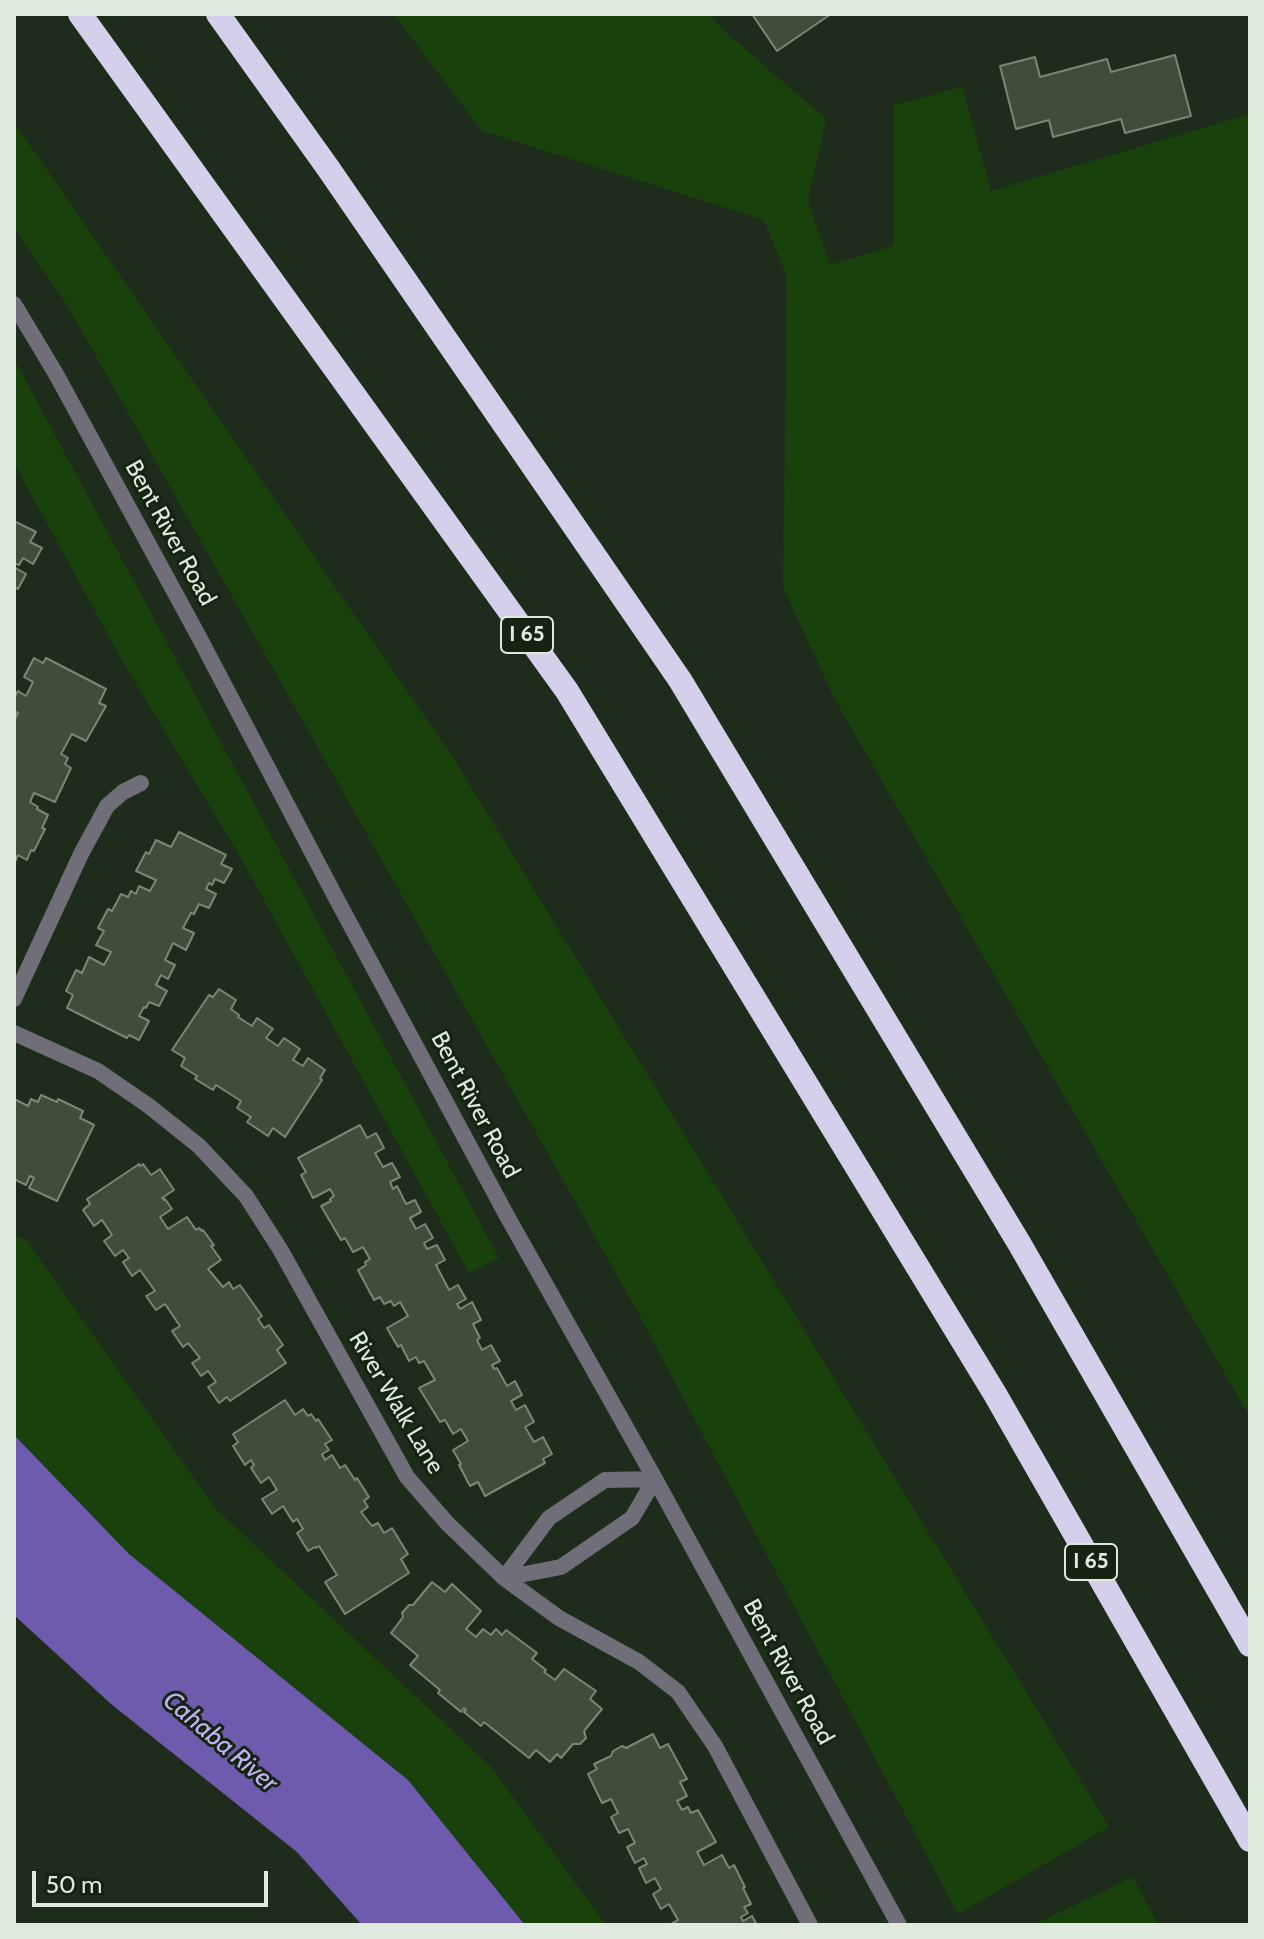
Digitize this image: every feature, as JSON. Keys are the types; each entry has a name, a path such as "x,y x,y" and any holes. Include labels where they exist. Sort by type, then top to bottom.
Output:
{"highway":[{"name":"I 65","path":"80,14 567,691 995,1394 1250,1840"},
{"path":"218,14 328,168 680,680 1019,1243 1250,1645"}],"street":[{"name":"Bent River Road","path":"14,304 56,374 199,637 507,1216 899,1925"},
{"path":"14,999 81,854 107,806 123,792 141,783"},
{"name":"River Walk Lane","path":"14,1033 98,1071 149,1106 199,1146 246,1196 280,1249 407,1477 447,1523 504,1578 559,1618 639,1662 678,1692 715,1746 810,1925"},
{"path":"504,1578 561,1567 632,1518 655,1479"},
{"path":"504,1578 549,1518 605,1480 655,1479"}],"green space":[{"path":"394,14 710,14 722,29 826,119 808,201 830,265 893,246 894,105 962,87 991,191 1250,114 1250,1417 834,698 783,587 787,277 764,220 482,131"},
{"path":"14,122 452,756 1109,1827 958,1914 635,1307 67,305 14,228"},
{"path":"14,359 499,1258 469,1273 238,853 124,664 14,463"},
{"path":"14,1235 27,1241 215,1508 491,1767 606,1925 525,1925 408,1780 129,1554 14,1435"},
{"path":"1133,1877 1158,1925 1034,1925"}],"water":[{"name":"Cahaba River","path":"14,1435 129,1554 408,1780 525,1925 362,1925 297,1852 111,1704 14,1615"}],"building":[{"path":"752,14 831,14 777,51"},
{"path":"1175,55 1191,116 1125,133 1121,119 1053,137 1049,120 1016,129 1000,66 1035,57 1040,77 1107,59 1111,72"},
{"path":"14,521 36,532 30,542 42,548 33,564 23,558 14,567"},
{"path":"14,567 26,574 18,589 14,587"},
{"path":"34,658 43,663 46,658 106,689 99,703 106,706 86,741 72,734 61,754 68,758 65,764 71,768 55,802 34,793 30,802 48,815 42,828 45,829 27,860 18,855 15,862 14,721 18,713 14,711 14,698 18,691 26,696 33,682 24,677"},
{"path":"179,832 226,855 221,864 232,869 224,883 215,879 212,885 209,883 206,889 216,894 209,908 199,904 194,914 191,913 183,928 194,933 186,950 173,943 165,960 175,965 168,979 161,975 156,985 167,991 159,1006 149,1002 144,1007 139,1016 149,1021 139,1040 129,1035 127,1038 67,1008 73,995 66,991 76,970 82,973 89,957 104,965 111,952 96,945 104,931 98,928 108,909 112,911 121,894 128,897 131,891 136,894 139,886 150,891 156,880 136,871 156,840 171,847"},
{"path":"219,989 236,1000 231,1009 238,1017 252,1026 257,1018 273,1029 266,1038 278,1046 284,1038 300,1049 293,1060 303,1066 308,1058 325,1070 320,1078 322,1080 285,1137 273,1128 268,1136 247,1122 251,1117 237,1108 241,1101 216,1085 213,1090 195,1079 197,1076 181,1066 185,1058 172,1050 209,995 213,997"},
{"path":"41,1095 83,1111 80,1118 94,1125 57,1201 29,1188 34,1178 30,1176 26,1185 14,1179 14,1099 28,1106 31,1099 38,1102"},
{"path":"360,1125 367,1138 376,1133 384,1148 375,1153 383,1167 392,1163 400,1177 390,1182 393,1189 397,1186 406,1204 415,1200 421,1212 410,1218 416,1229 425,1224 433,1238 424,1243 427,1249 437,1245 445,1260 436,1265 449,1290 458,1285 466,1299 457,1304 460,1309 472,1302 481,1320 473,1324 482,1350 491,1345 500,1361 492,1365 494,1369 497,1368 507,1386 515,1381 522,1395 511,1401 516,1410 525,1405 534,1422 525,1427 534,1442 543,1437 552,1454 543,1459 545,1463 485,1496 478,1482 470,1486 453,1450 468,1441 461,1429 453,1434 445,1420 440,1422 419,1388 435,1380 424,1361 419,1363 416,1357 409,1361 387,1328 408,1316 400,1302 394,1306 391,1301 384,1304 380,1297 374,1300 358,1270 370,1259 363,1247 353,1252 345,1238 341,1240 321,1206 334,1196 330,1189 313,1198 301,1175 306,1172 298,1158"},
{"path":"143,1164 151,1175 160,1169 174,1190 162,1198 172,1209 160,1217 168,1229 187,1217 196,1230 203,1230 221,1260 208,1269 223,1287 229,1282 233,1289 240,1285 262,1316 258,1319 264,1328 269,1325 283,1345 277,1350 286,1363 230,1401 227,1397 219,1403 208,1387 216,1382 208,1371 201,1376 192,1363 200,1358 188,1343 183,1347 172,1331 180,1326 165,1304 156,1310 146,1296 155,1291 140,1270 132,1276 123,1262 129,1258 123,1250 115,1256 104,1241 112,1235 102,1220 94,1226 83,1210 90,1204 87,1199"},
{"path":"285,1400 295,1415 303,1409 308,1416 311,1414 316,1421 318,1419 332,1440 325,1444 329,1450 322,1454 325,1460 332,1455 340,1468 345,1465 355,1480 357,1478 369,1497 364,1501 368,1507 361,1512 372,1526 378,1523 384,1533 392,1528 408,1554 401,1559 409,1573 345,1614 325,1582 337,1575 319,1546 308,1551 297,1533 303,1529 297,1519 293,1522 283,1506 272,1514 262,1499 277,1490 269,1477 261,1483 251,1468 254,1465 251,1460 245,1465 233,1446 238,1442 233,1434"},
{"path":"432,1582 445,1592 452,1584 481,1611 466,1629 476,1637 483,1629 491,1635 496,1629 502,1635 506,1630 537,1653 532,1659 555,1680 564,1669 596,1691 590,1699 602,1709 584,1731 586,1738 580,1744 573,1744 561,1758 557,1754 550,1762 536,1750 529,1758 484,1722 481,1726 464,1712 464,1708 461,1712 410,1665 418,1656 391,1633 403,1617 402,1613"},
{"path":"653,1734 660,1748 668,1744 687,1779 680,1782 687,1796 677,1801 682,1810 688,1807 691,1813 698,1810 716,1842 697,1852 704,1865 722,1855 729,1868 734,1865 751,1904 744,1907 748,1913 741,1917 743,1921 752,1916 757,1925 669,1925 678,1920 669,1904 661,1909 653,1894 661,1889 655,1878 646,1883 639,1868 647,1864 644,1858 635,1863 627,1847 635,1843 628,1829 619,1833 611,1817 618,1813 611,1799 602,1803 588,1774 597,1769 594,1764 611,1756 622,1746 626,1748"}]}
